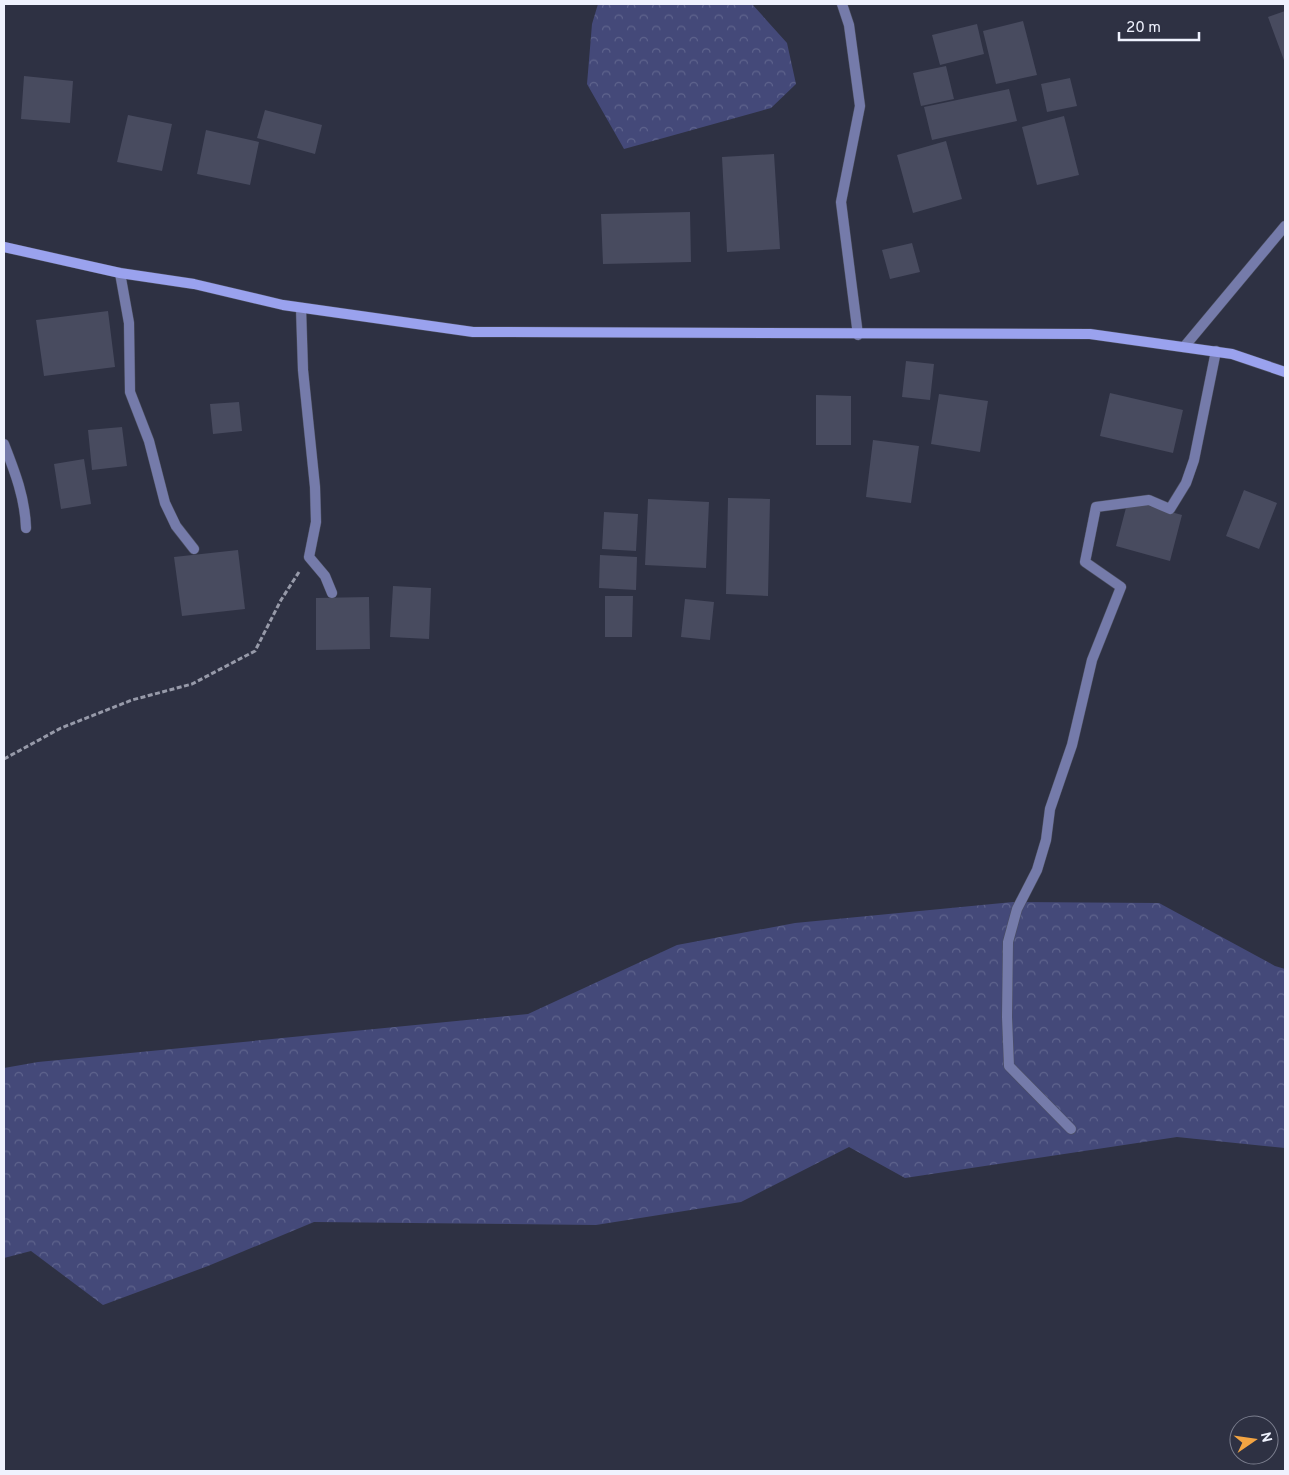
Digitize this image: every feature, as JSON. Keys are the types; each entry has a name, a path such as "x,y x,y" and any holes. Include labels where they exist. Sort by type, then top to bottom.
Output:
{"street":[{"path":"842,4 849,24 860,106 841,202 858,335"},
{"path":"1184,347 1285,226"},
{"path":"4,247 120,273 194,284 301,308 473,332 858,335 1090,334 1232,354 1285,372"},
{"path":"120,273 129,323 130,392 149,441 165,504 176,526 194,549"},
{"path":"301,308 303,370 315,487 316,522 309,556 325,576 332,593"},
{"path":"1071,1129 1009,1066 1008,942 1017,909 1037,870 1046,840 1050,809 1072,745 1092,660 1121,587 1085,562 1096,507 1149,500 1170,509 1186,483 1194,460 1216,351"},
{"path":"4,444 25,506 26,528"}],"path":[{"path":"4,759 61,728 132,700 192,684 255,651 281,600 309,556"}],"green space":[{"path":"598,4 752,4 787,43 796,84 771,108 624,149 587,84 592,24"},
{"path":"1013,902 1159,903 1275,966 1285,969 1285,1148 1177,1137 905,1178 849,1147 741,1202 596,1225 314,1222 208,1266 103,1305 31,1251 4,1258 4,1068 38,1062 528,1014 677,945 795,923"}],"building":[{"path":"1285,11 1285,63 1268,17"},
{"path":"1023,21 1037,75 996,84 983,31"},
{"path":"977,24 984,54 940,65 932,35"},
{"path":"946,66 954,99 921,106 913,73"},
{"path":"24,76 73,81 70,123 21,119"},
{"path":"1070,78 1077,106 1047,112 1041,84"},
{"path":"1009,89 1017,121 932,140 924,107"},
{"path":"265,110 322,125 315,154 257,138"},
{"path":"128,115 172,124 162,171 117,162"},
{"path":"1064,116 1079,175 1037,185 1022,127"},
{"path":"206,130 259,142 250,185 197,174"},
{"path":"946,141 962,199 913,213 897,155"},
{"path":"774,154 780,249 727,252 722,157"},
{"path":"690,212 691,262 603,264 601,214"},
{"path":"912,243 920,272 890,279 882,250"},
{"path":"108,311 115,367 44,376 36,320"},
{"path":"906,361 934,364 930,400 902,397"},
{"path":"1110,393 1183,410 1173,453 1100,436"},
{"path":"939,394 988,401 980,452 931,444"},
{"path":"816,395 851,396 851,445 816,445"},
{"path":"239,402 242,431 213,434 210,404"},
{"path":"122,427 127,466 92,470 88,430"},
{"path":"873,440 919,446 911,503 866,497"},
{"path":"84,459 91,504 61,509 54,464"},
{"path":"1244,490 1277,503 1259,549 1226,536"},
{"path":"728,498 770,499 768,596 726,594"},
{"path":"648,499 709,502 706,568 645,565"},
{"path":"1128,500 1182,515 1170,561 1116,546"},
{"path":"604,512 638,514 636,551 602,549"},
{"path":"238,550 245,609 182,616 174,557"},
{"path":"600,555 637,557 636,590 599,588"},
{"path":"393,586 431,588 429,639 390,637"},
{"path":"605,596 633,596 632,637 605,637"},
{"path":"369,597 370,649 316,650 316,598"},
{"path":"685,599 714,602 710,640 681,637"}]}
